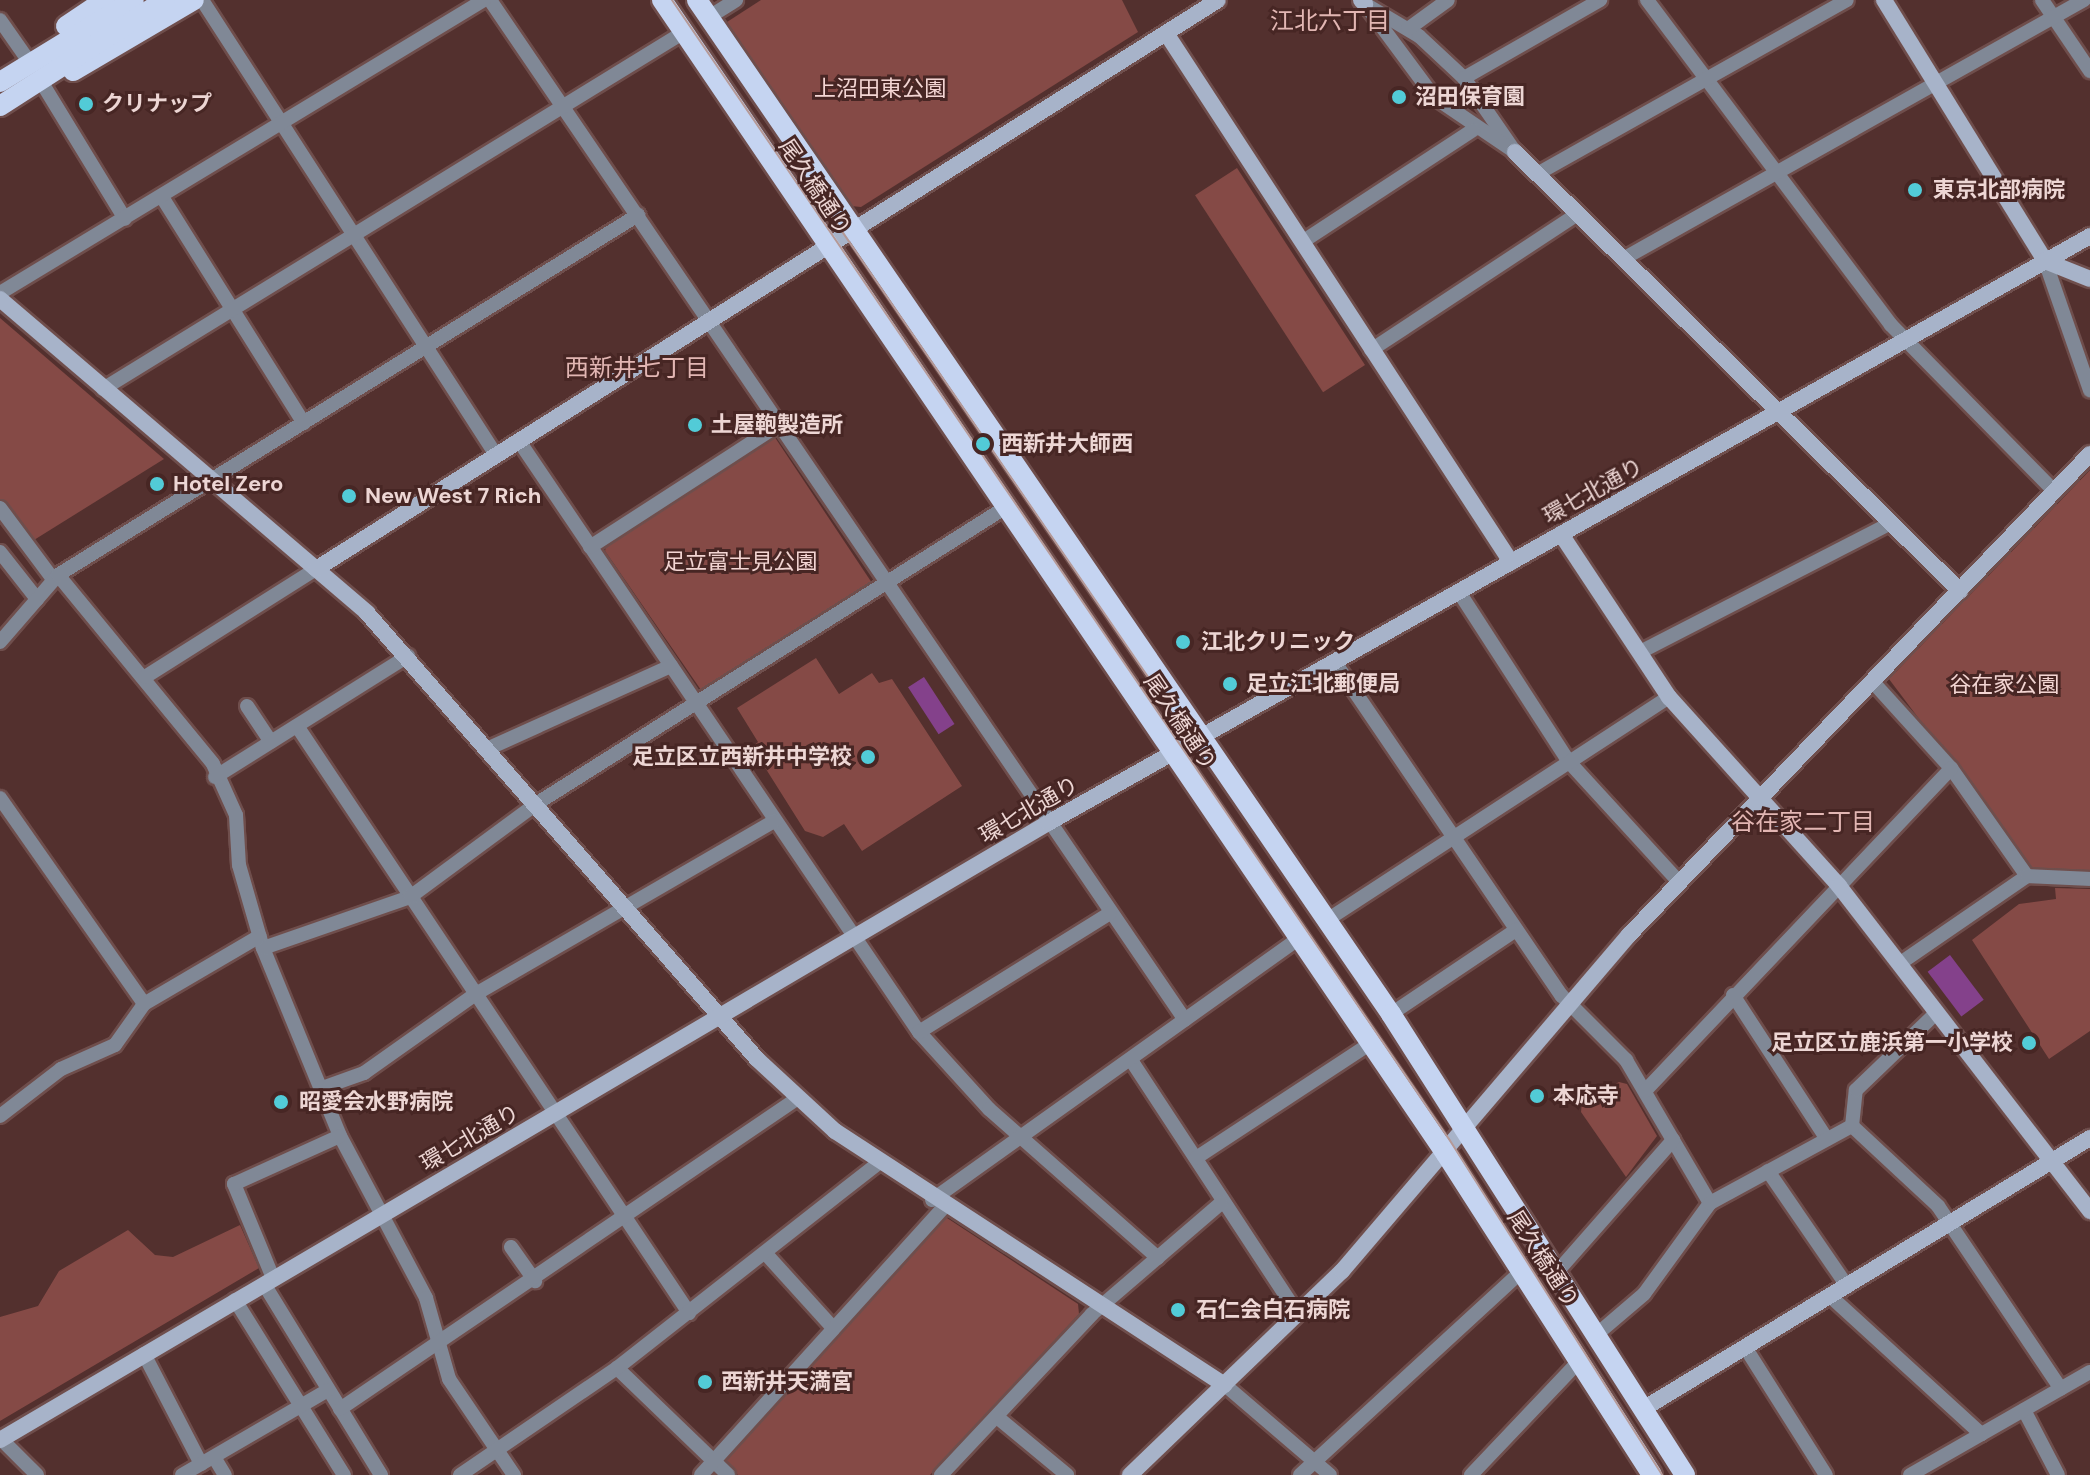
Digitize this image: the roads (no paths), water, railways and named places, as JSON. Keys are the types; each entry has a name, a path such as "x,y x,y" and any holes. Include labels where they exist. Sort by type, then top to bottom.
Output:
{"main road":[{"path":"0,106 23,77 105,0"},
{"path":"23,77 140,6 165,0"},
{"path":"23,77 89,65 194,0"},
{"name":"尾久橋通り","path":"662,0 1003,509 1446,1154 1651,1475"},
{"name":"尾久橋通り","path":"703,9 1391,1014 1685,1475"}],"street":[{"path":"202,0 278,125 496,455"},
{"path":"0,293 484,0"},
{"path":"490,0 711,319 1048,823 1185,1020"},
{"path":"703,9 736,0"},
{"path":"145,677 1218,0"},
{"path":"1408,29 1448,0"},
{"path":"1464,78 1600,0"},
{"path":"1647,0 1906,341 2055,492"},
{"path":"1537,174 1847,0"},
{"path":"1884,0 2045,261 2090,390"},
{"path":"2042,0 2090,71"},
{"path":"1623,259 2084,0"},
{"path":"1363,2 1408,29 1464,78 1515,152 1960,591"},
{"path":"1363,2 1408,70 1473,130 1515,152"},
{"path":"0,20 23,77 125,219"},
{"path":"103,389 684,32"},
{"path":"1166,33 1511,562"},
{"path":"1302,242 1473,130"},
{"path":"162,197 304,423"},
{"path":"1371,350 1577,214"},
{"path":"0,642 56,577 638,215"},
{"name":"環七北通り","path":"0,1439 1048,823 1172,753 1203,739 1334,661 2090,236"},
{"path":"2045,261 2090,279"},
{"path":"0,299 316,569 408,656 720,1018 798,1098 878,1163 937,1204 1225,1385 1316,1459 1330,1475"},
{"path":"590,547 780,424"},
{"path":"519,441 919,1032 1020,1137 1158,1258"},
{"path":"1130,1475 1298,1314 1446,1154 1570,1004 1679,882 2090,454"},
{"path":"0,1116 61,1069 115,1045 144,1004 261,942 410,897 536,804 1003,509"},
{"path":"2,512 204,750 236,815 239,865 261,942 340,1136 386,1213 440,1347 449,1379 514,1475"},
{"path":"1640,652 1891,523"},
{"path":"1561,534 1669,697 1839,886 2048,1163 2090,1211"},
{"path":"0,552 37,599"},
{"path":"1459,592 1569,762 1679,882"},
{"path":"215,777 408,656"},
{"path":"1334,661 1516,930 1570,1004 1611,1043 1645,1091 1710,1203"},
{"path":"487,749 671,666"},
{"path":"1872,681 1951,768 2027,876"},
{"path":"1327,920 1669,697"},
{"path":"247,706 271,742"},
{"path":"297,726 553,1115 689,1313"},
{"path":"1645,1091 1951,768"},
{"path":"0,798 144,1004"},
{"path":"322,1088 364,1073 474,995 774,821"},
{"path":"1899,964 2027,876 2090,879"},
{"path":"919,1032 1110,913"},
{"path":"1391,1014 1516,930"},
{"path":"701,1475 708,1461 833,1328 937,1204 1020,1137 1298,939"},
{"path":"1733,995 1827,1139"},
{"path":"1852,1126 1856,1090 1936,1013"},
{"path":"1196,1158 1371,1043"},
{"path":"1131,1060 1196,1158 1221,1203 1298,1314"},
{"path":"340,1409 440,1347 798,1098"},
{"path":"1596,1335 1644,1294 1710,1203 1852,1126"},
{"path":"1852,1126 1949,1223 2061,1389"},
{"path":"340,1136 234,1184 268,1281 328,1390 381,1475"},
{"path":"1643,1409 2090,1138"},
{"path":"1557,1272 1673,1140"},
{"path":"460,1475 617,1368 878,1163"},
{"path":"1768,1171 1847,1286"},
{"path":"941,1475 1100,1307 1221,1203"},
{"path":"511,1247 535,1281"},
{"path":"766,1254 833,1328"},
{"path":"1300,1475 1522,1271"},
{"path":"1830,1296 1981,1434"},
{"path":"235,1300 344,1475"},
{"path":"1745,1347 1826,1475"},
{"path":"144,1354 208,1460 225,1475"},
{"path":"1471,1475 1579,1361"},
{"path":"617,1368 708,1461 728,1475"},
{"path":"1910,1475 2090,1372"},
{"path":"182,1475 328,1390"},
{"path":"2024,1410 2058,1475"},
{"path":"997,1417 1067,1475"},
{"path":"0,1439 37,1475"}],"tram line":[{"path":"672,0 1449,1139 1662,1475"},
{"path":"817,195 1168,706"}],"place":[{"name":"沼田保育園","path":"1399,97"},
{"name":"クリナップ","path":"86,104"},
{"name":"東京北部病院","path":"1915,190"},
{"name":"土屋鞄製造所","path":"695,425"},
{"name":"西新井大師西","path":"983,444"},
{"name":"Hotel Zero","path":"157,484"},
{"name":"New West 7 Rich","path":"349,496"},
{"name":"江北クリニック","path":"1183,642"},
{"name":"足立江北郵便局","path":"1230,684"},
{"name":"足立区立西新井中学校","path":"868,757"},
{"name":"足立区立鹿浜第一小学校","path":"2029,1043"},
{"name":"本応寺","path":"1537,1096"},
{"name":"昭愛会水野病院","path":"281,1102"},
{"name":"石仁会白石病院","path":"1178,1310"},
{"name":"西新井天満宮","path":"705,1382"}],"district":[{"name":"江北六丁目","path":"1330,21"},
{"name":"西新井七丁目","path":"637,368"},
{"name":"谷在家二丁目","path":"1803,822"}],"park label":[{"name":"上沼田東公園","path":"880,89"},
{"name":"足立富士見公園","path":"740,562"},
{"name":"谷在家公園","path":"2004,685"}]}
